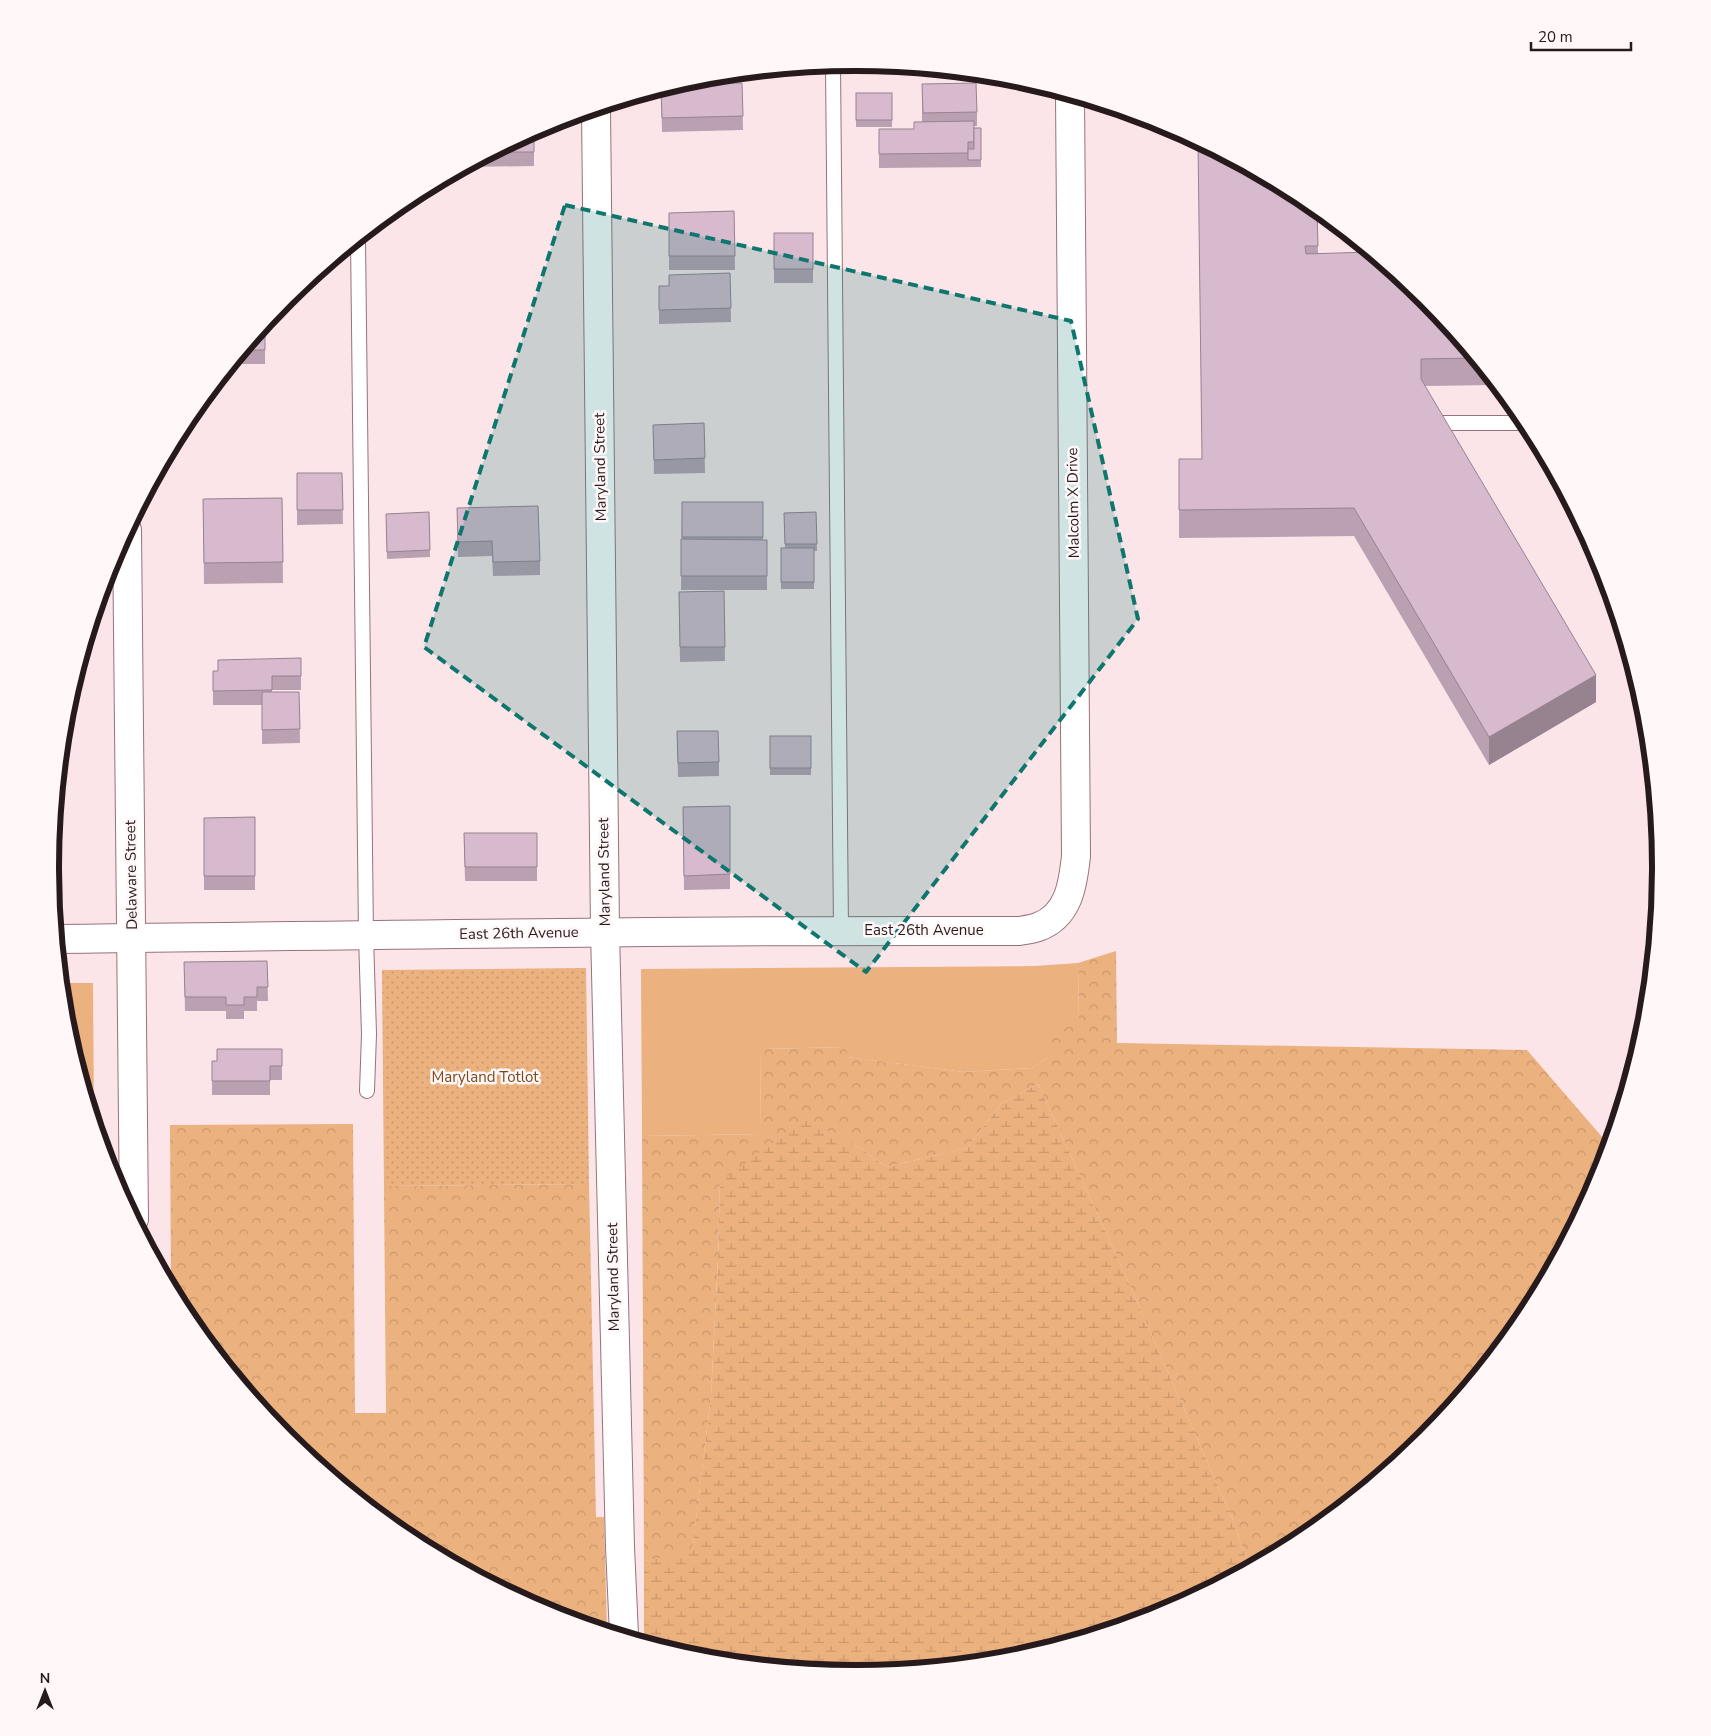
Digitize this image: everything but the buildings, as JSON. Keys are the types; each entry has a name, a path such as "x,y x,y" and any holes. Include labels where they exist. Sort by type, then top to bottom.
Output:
{"street":[{"name":"Malcolm X Drive","path":"1063,908 1071,892 1076,856 1070,101"},
{"name":"Maryland Street","path":"596,115 605,931 620,1547 624,1630"},
{"name":"Delaware Street","path":"127,546 134,1205"},
{"name":"East 26th Avenue","path":"62,940 605,931 1019,931 1038,927 1052,920 1063,908"}],"lane":[{"path":"832,72 841,930"},
{"path":"358,246 366,936 369,1034 367,1091"},
{"path":"1440,423 1517,423"}],"highlighted area":[{"path":"565,205 1071,321 1138,619 866,972 424,647"}],"green space":[{"path":"1116,951 1117,1043 1527,1050 1604,1140 1592,1173 1546,1266 1518,1311 1488,1353 1455,1393 1381,1467 1341,1500 1247,1562 1232,1518 1124,1272 1038,1084 1001,1104 967,1148 887,1167 852,1143 720,1182 711,1396 692,1553 644,1561 642,1136 761,1134 760,1049 846,1047 848,1057 964,1072 1032,1068 1048,1057 1049,1023 1079,1023 1078,963"},
{"path":"1078,963 1079,1023 1048,1057 1032,1068 964,1072 847,1057 846,1047 760,1049 761,1134 642,1136 641,969 1035,966"},
{"name":"Maryland Totlot","path":"586,968 589,1184 384,1186 382,970"},
{"path":"68,983 93,983 94,1100 74,1023"},
{"path":"1038,1084 1124,1272 1232,1518 1247,1562 1208,1583 1112,1622 1062,1638 959,1658 908,1663 856,1665 803,1663 752,1658 644,1636 644,1561 692,1552 711,1396 720,1182 805,1119 852,1143 887,1167 967,1148 1001,1104"},
{"path":"353,1124 355,1413 386,1413 384,1186 589,1184 596,1517 604,1517 607,1625 551,1604 503,1583 457,1558 413,1530 370,1500 330,1467 256,1393 223,1353 171,1276 170,1125"}]}
